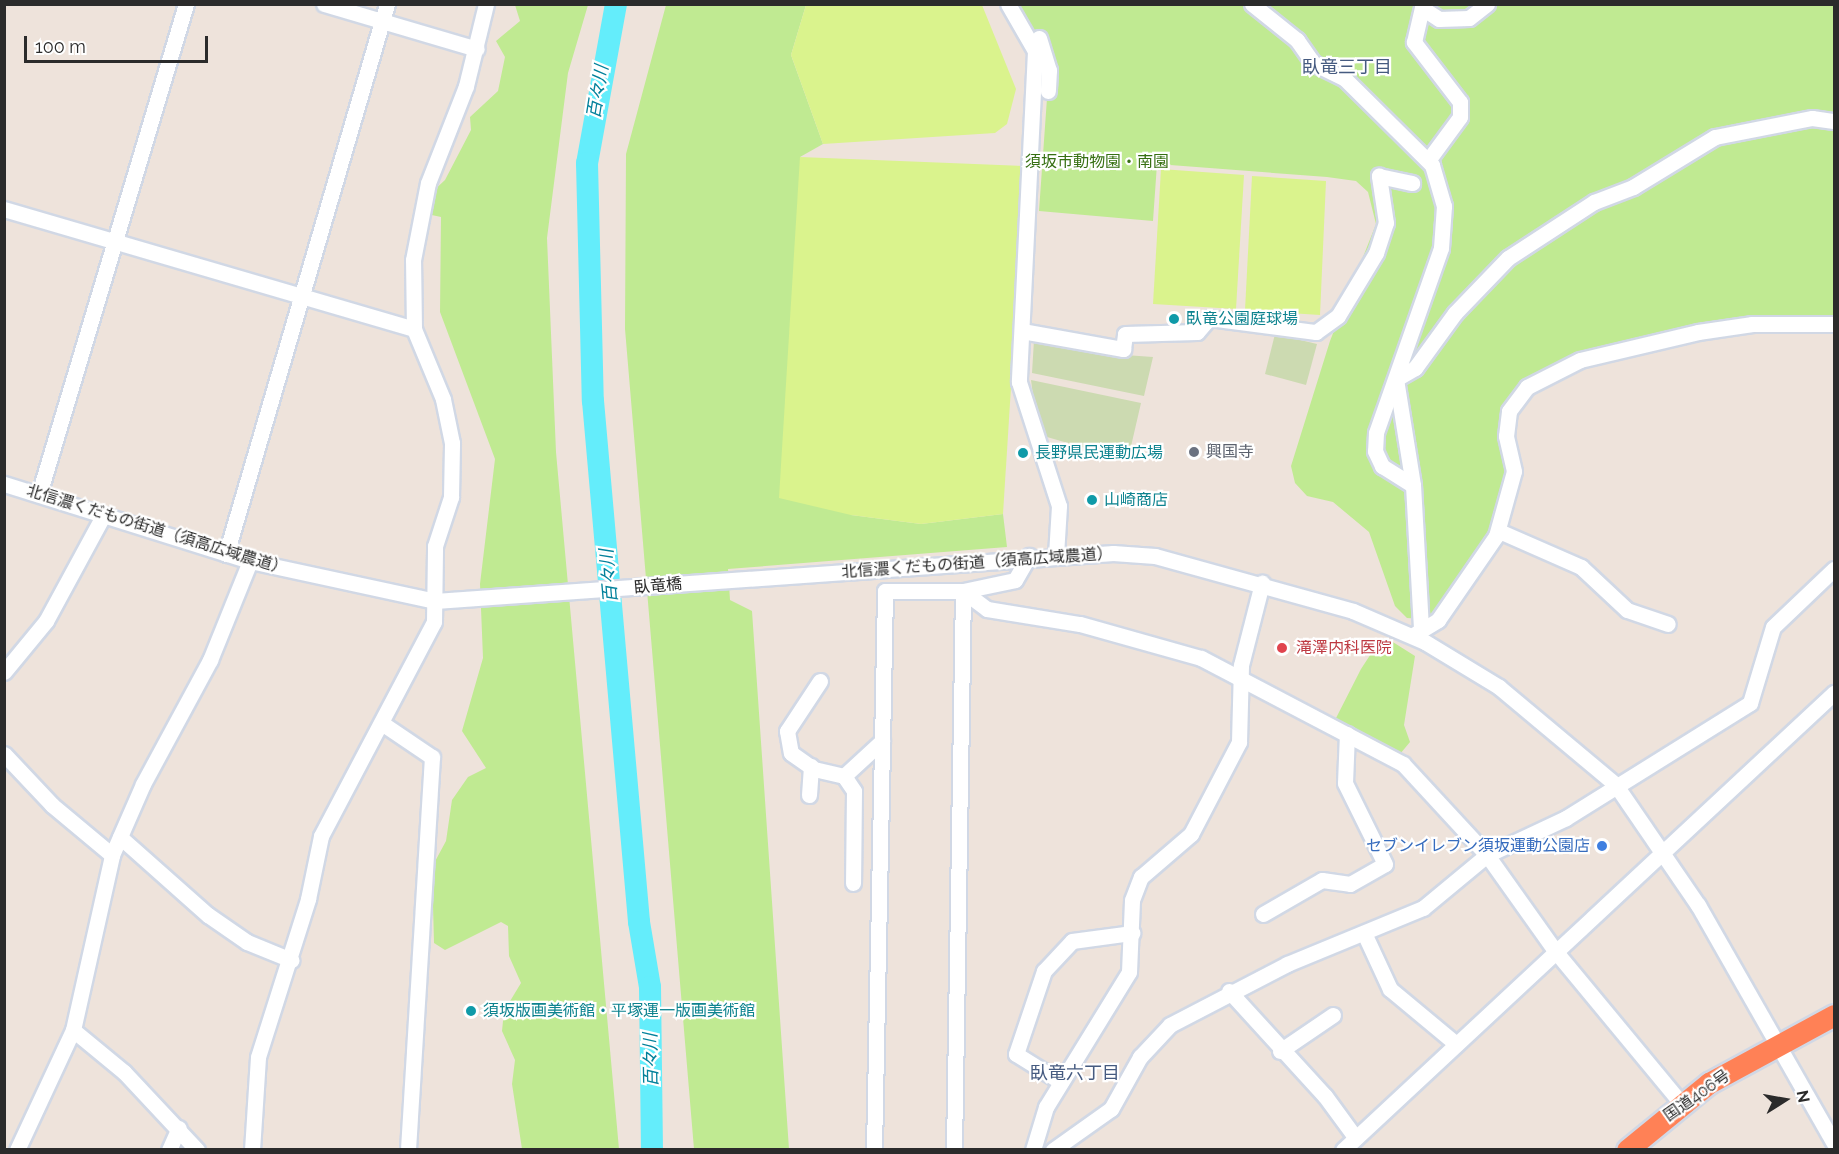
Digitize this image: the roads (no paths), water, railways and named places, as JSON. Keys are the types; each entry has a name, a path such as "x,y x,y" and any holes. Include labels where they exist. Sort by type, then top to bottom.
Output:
{"highway":[{"name":"国道406号","path":"1627,1149 1681,1103 1779,1049 1834,1015"}],"street":[{"path":"39,494 186,4"},
{"path":"324,4 477,49"},
{"path":"226,554 387,4"},
{"path":"252,1149 258,1057 291,960 321,836 383,724 434,622 435,546 451,497 452,443 443,399 414,329 413,260 428,183 477,49 486,4"},
{"path":"1008,4 1035,51 1019,382 1059,506 1056,555"},
{"path":"1019,4 1045,54 1048,91"},
{"path":"1252,4 1297,40 1313,63 1344,78 1429,159 1444,206 1440,249 1376,433 1375,451 1382,466 1413,485"},
{"path":"1429,159 1460,117 1460,102 1414,42 1420,6 1439,19 1469,18 1487,4"},
{"path":"1396,379 1415,368 1455,313 1508,258 1594,202 1633,187 1715,137 1801,119 1834,121"},
{"path":"1022,331 1123,349 1125,334 1197,333 1209,318 1316,332 1338,316 1376,253 1386,224 1378,176 1412,183"},
{"path":"4,209 117,239 414,329"},
{"path":"1396,379 1413,485 1416,632 1438,620 1498,531 1514,471 1506,436 1509,411 1527,387 1580,360 1698,332 1752,324 1834,324"},
{"name":"北信濃くだもの街道（須高広域農道）","path":"4,484 250,561 435,601 488,600"},
{"path":"4,672 46,621 103,516"},
{"path":"1498,531 1581,567 1627,610 1668,624"},
{"path":"874,1149 885,591 963,591 1015,580 1029,556"},
{"name":"北信濃くだもの街道（須高広域農道）","path":"756,578 1029,556 1155,556 1262,583 1353,610 1416,632 1499,687 1615,784 1662,852 1834,1143"},
{"path":"17,1149 73,1030 112,855 210,660 250,561"},
{"path":"1053,1149 1111,1110 1140,1057 1170,1025 1229,991 1423,908 1487,855 1566,818 1615,784 1750,703 1773,627 1834,569"},
{"name":"臥竜橋","path":"488,600 756,578"},
{"path":"1033,1149 1046,1107 1119,996 1129,972 1132,900 1141,877 1191,834 1239,742 1241,682 1262,583"},
{"path":"963,591 987,609 1159,643 1228,670 1241,682 1403,764 1487,855 1556,952 1681,1103"},
{"path":"954,1149 963,591"},
{"path":"820,681 785,740 791,753 811,766 844,776 854,791 853,884"},
{"path":"1343,1149 1834,693"},
{"path":"383,724 432,758 408,1149"},
{"path":"1263,914 1322,880 1350,884 1385,864 1345,783 1347,734"},
{"path":"844,776 882,741"},
{"path":"4,754 52,805 112,855"},
{"path":"808,795 811,766"},
{"path":"120,837 208,915 247,942 291,960"},
{"path":"1061,1083 1016,1054 1044,971 1072,940 1132,933"},
{"path":"1364,933 1390,989 1456,1044"},
{"path":"1229,991 1280,1051 1325,1096 1355,1137"},
{"path":"1280,1051 1333,1015"},
{"path":"73,1030 179,1128 197,1149"},
{"path":"169,1149 179,1128"}],"waterway":[{"name":"百々川","path":"616,4 587,163 593,401 639,922 650,987 652,1150"}],"place":[{"name":"臥竜公園庭球場","path":"1174,319"},
{"name":"興国寺","path":"1194,452"},
{"name":"長野県民運動広場","path":"1023,453"},
{"name":"山崎商店","path":"1092,500"},
{"name":"滝澤内科医院","path":"1282,648"},
{"name":"セブンイレブン須坂運動公園店","path":"1602,846"},
{"name":"須坂版画美術館・平塚運一版画美術館","path":"471,1011"}],"district":[{"name":"臥竜三丁目","path":"1347,67"},
{"name":"臥竜六丁目","path":"1075,1073"}],"park label":[{"name":"須坂市動物園・南園","path":"1097,162"}]}
